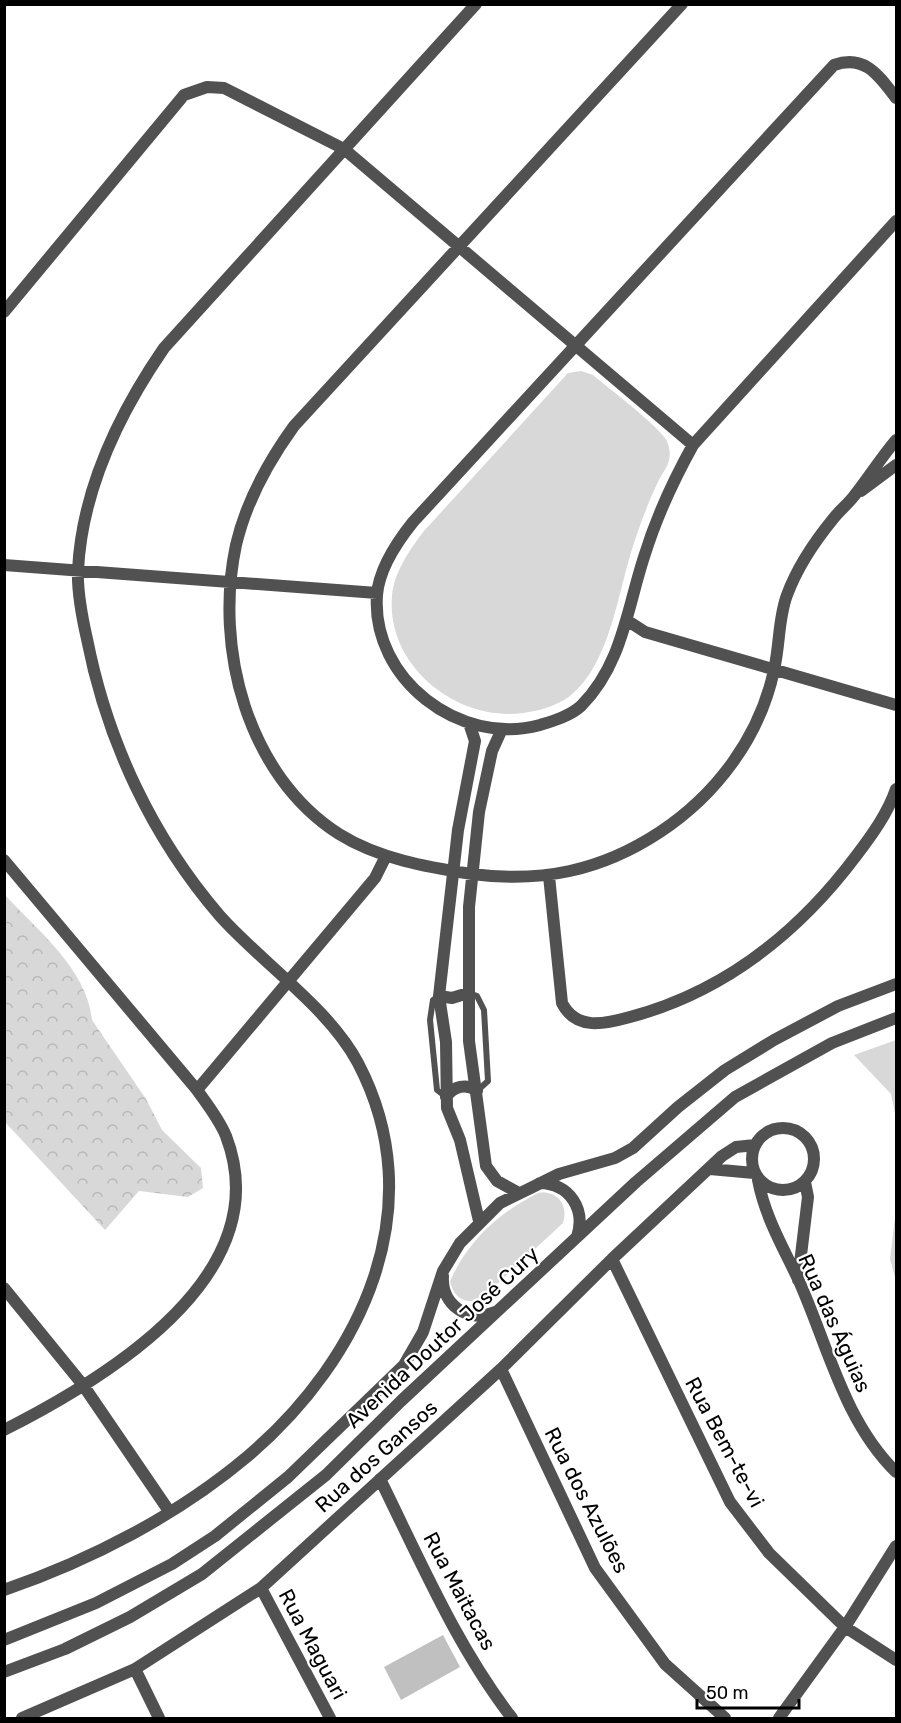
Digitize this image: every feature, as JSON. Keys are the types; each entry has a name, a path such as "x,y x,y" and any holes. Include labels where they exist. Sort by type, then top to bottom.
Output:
{"street":[{"path":"4,1590 100,1550 168,1511 247,1457 304,1400 334,1359 369,1293 382,1252 389,1210 388,1166 374,1101 345,1041 219,915 180,863 146,807 119,749 99,690 85,629 78,570 85,528 97,480 119,424 147,372 183,325 476,4"},
{"path":"682,4 294,426 280,447 248,508 236,546 230,582 230,629 235,672 247,713 268,755 295,794 324,823 354,842 386,856 453,872 515,878 549,876 596,864 640,844 696,803 728,769 754,730 764,708 775,669 782,611 787,594 811,550 833,519 855,495 870,470 897,440"},
{"path":"897,98 869,66 854,61 834,65 413,522 394,549 377,593 384,639 401,674 428,702 469,723 502,729 534,726 565,716 579,707 604,674 628,621 652,532 672,484 693,445 897,221"},
{"path":"4,312 184,95 207,87 224,88 344,149 693,445"},
{"path":"855,495 897,465"},
{"path":"4,565 377,593"},
{"path":"628,621 645,632 897,705"},
{"path":"469,723 475,741 453,872 439,996 446,1042 446,1097 450,1118 460,1140 479,1221"},
{"path":"502,729 492,751 485,781 471,873 469,1041 486,1166 497,1181 517,1192"},
{"path":"549,876 562,1003 571,1016 583,1023 596,1024 620,1020 651,1012 710,986 739,970 782,937 844,872 879,823 897,789"},
{"path":"197,1090 375,878 386,856"},
{"path":"4,860 197,1090 219,1120 235,1171 235,1206 227,1239 212,1270 172,1316 126,1356 83,1385 4,1430"},
{"name":"Avenida Doutor José Cury","path":"4,1640 96,1604 172,1564 215,1536 288,1477 404,1365 423,1332 443,1271 460,1243 479,1221 500,1203 517,1192 560,1174 615,1158 633,1148 706,1085 774,1040 838,1005 897,984"},
{"path":"439,996 452,998 468,993"},
{"name":"Avenida Doutor José Cury","path":"4,1672 65,1649 121,1622 202,1574 326,1475 577,1237 735,1097 832,1043 897,1018"},
{"path":"446,1097 453,1090 463,1086 477,1091"},
{"path":"710,1169 756,1177 776,1190 786,1191 805,1182 810,1174 814,1155 811,1145 797,1131 778,1128 761,1137 752,1154 756,1177"},
{"name":"Rua dos Gansos","path":"25,1717 135,1669 261,1588 501,1369 612,1259 722,1156 736,1147 755,1145"},
{"name":"Rua das Águias","path":"756,1177 761,1199 772,1226 798,1280 851,1408 872,1444 897,1472"},
{"path":"798,1280 808,1197 805,1182"},
{"path":"540,1183 564,1189 575,1202 580,1219 577,1237"},
{"name":"Rua Bem-te-vi","path":"612,1259 730,1502 769,1553 845,1627 897,1660"},
{"path":"443,1271 446,1294 461,1312 477,1316 500,1309"},
{"path":"4,1288 83,1385 168,1511"},
{"name":"Rua dos Azulões","path":"501,1369 595,1568 665,1664 725,1719"},
{"name":"Rua Maitacas","path":"380,1479 435,1591 494,1695 513,1719"},
{"path":"779,1719 845,1627 897,1546"},
{"name":"Rua Maguari","path":"261,1588 330,1719"},
{"path":"135,1669 159,1719"}],"green space":[{"path":"581,371 593,375 641,414 665,438 669,446 668,463 639,527 604,645 584,682 565,700 535,711 498,713 474,708 451,698 430,684 413,666 401,645 393,621 393,587 408,553 424,531 568,373"},
{"path":"5,895 46,937 71,968 88,1001 92,1020 146,1099 162,1130 201,1168 203,1188 188,1197 139,1191 105,1230 5,1122"},
{"path":"896,1040 896,1118 891,1094 854,1055"},
{"path":"538,1193 551,1194 560,1200 564,1210 563,1223 482,1298 466,1301 457,1296 450,1281 475,1241 497,1219"},
{"path":"896,1210 896,1281 890,1259"}],"building":[{"path":"443,1635 460,1667 401,1700 384,1667"}]}
